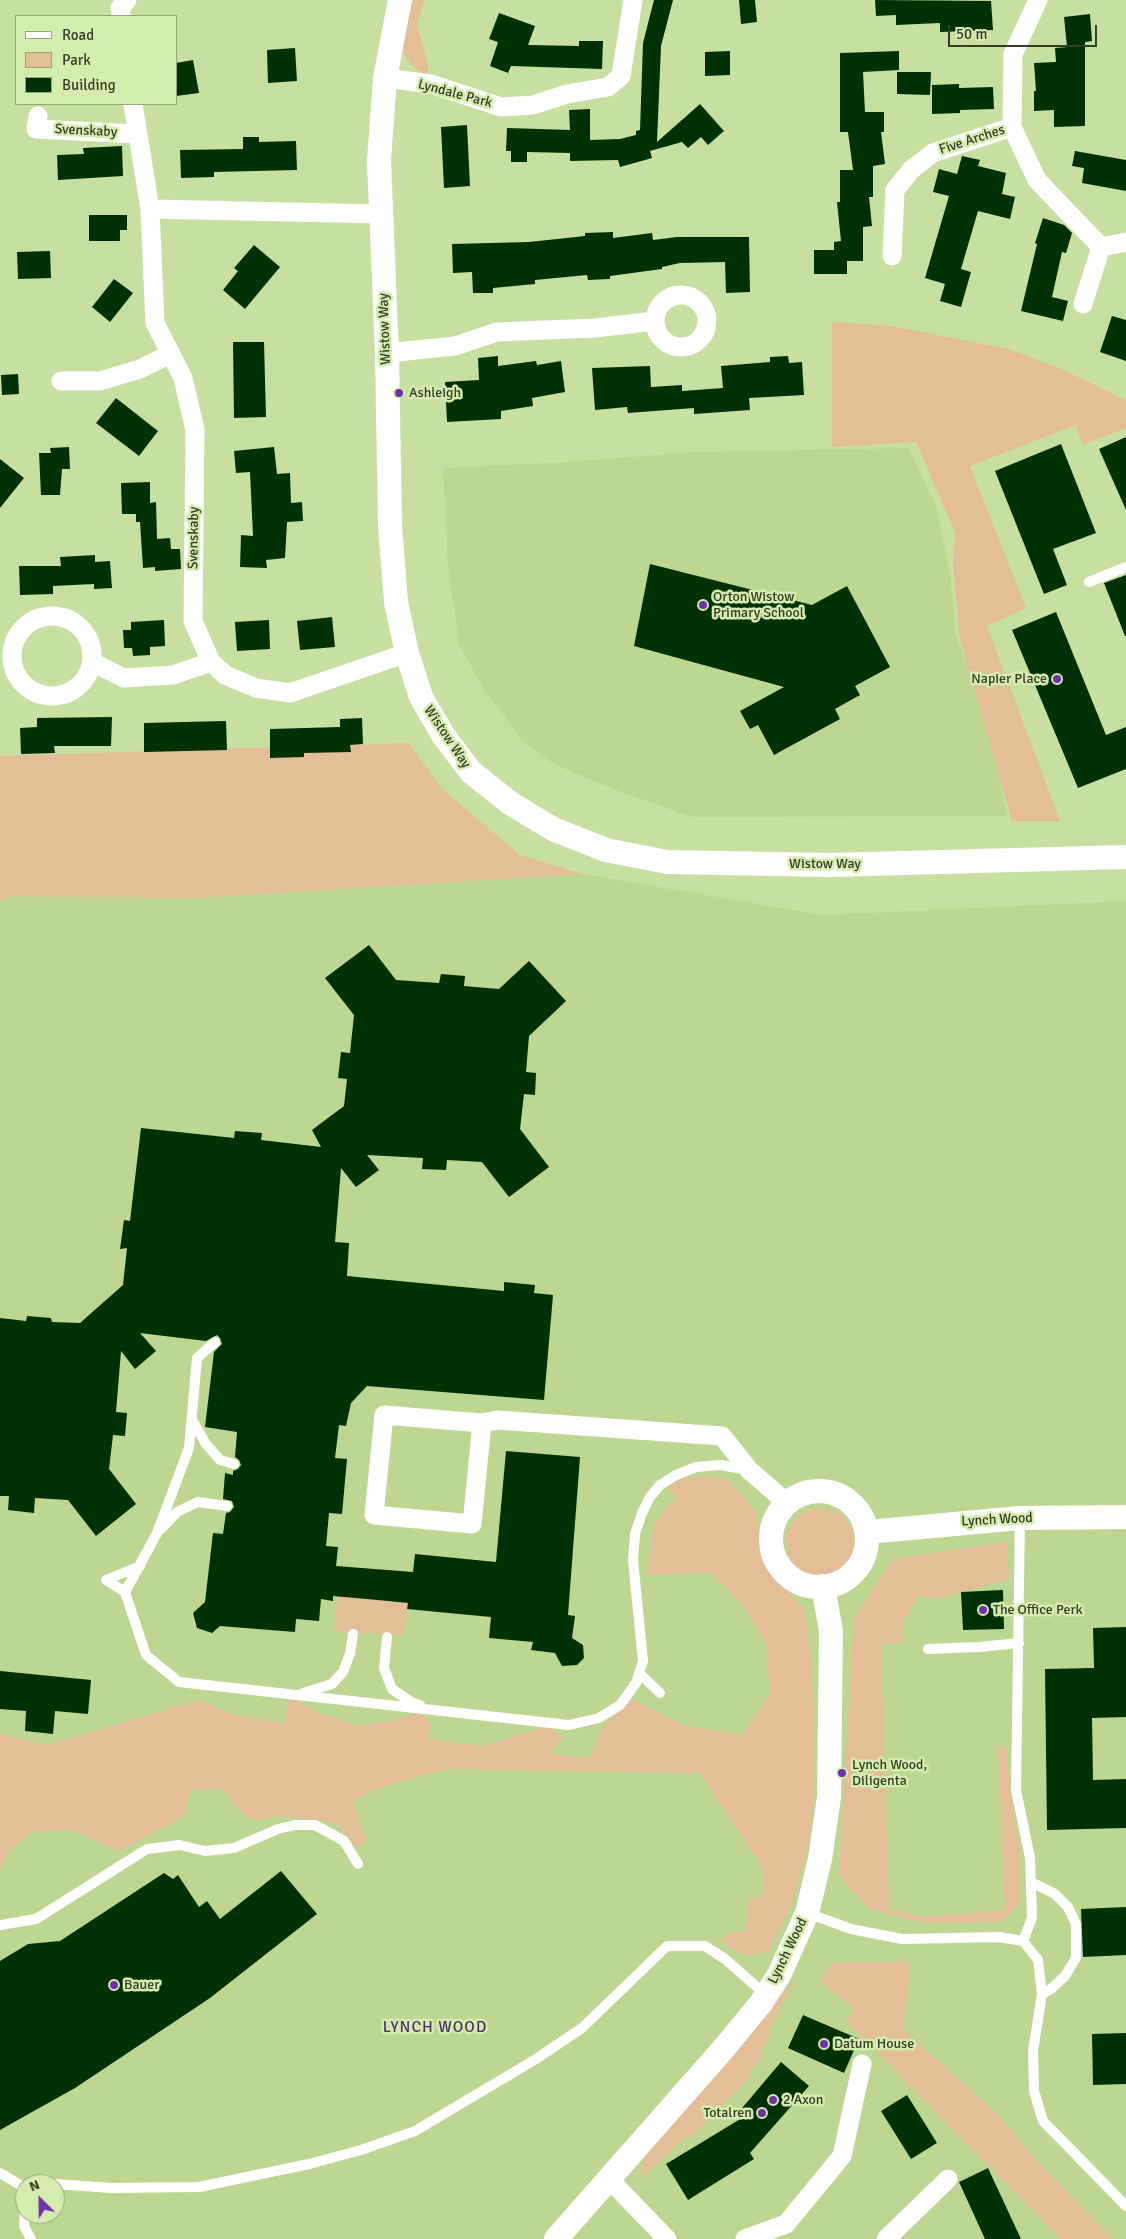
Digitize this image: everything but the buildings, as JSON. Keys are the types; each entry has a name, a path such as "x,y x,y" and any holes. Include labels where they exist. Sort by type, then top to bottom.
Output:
{"street":[{"name":"Wistow Way","path":"400,0 385,78 379,161 387,353 390,526 396,602 407,653 421,697 443,736 471,772 510,803 553,829 606,850 668,862 791,864 1126,857"},
{"name":"Lyndale Park","path":"385,78 431,84 501,107 533,105 567,94 608,87 621,76 633,0"},
{"name":"Five Arches","path":"1033,1 1013,54 1012,126 1038,180 1101,247"},
{"name":"Svenskaby","path":"133,105 150,209 155,323 183,378 195,430 193,621 211,662 225,675 256,688 290,693 407,653"},
{"name":"Five Arches","path":"892,256 895,190 912,169 933,153 1012,126"},
{"name":"Svenskaby","path":"37,129 137,134"},
{"path":"150,209 381,214"},
{"path":"1083,304 1101,247 1126,242"},
{"path":"387,353 455,346 497,332 595,328 655,322"},
{"path":"61,381 100,381 140,369 170,354"},
{"path":"53,616 65,618 82,630 92,648 92,662 87,676 78,686 66,694 53,696 39,694 27,688 18,678 13,667 14,642 24,627 40,617 53,616"},
{"path":"92,662 124,678 172,675 211,662"},
{"path":"482,1423 472,1524 374,1515 384,1415 482,1423 497,1420 722,1436 749,1470 787,1503"},
{"path":"808,1492 831,1492 841,1496 859,1511 868,1532 864,1555 856,1569 843,1580 823,1586 809,1585 797,1581 786,1573 778,1563 773,1551 771,1538 779,1513 787,1503 808,1492"},
{"name":"Lynch Wood","path":"868,1532 1020,1518 1126,1517"},
{"name":"Lynch Wood","path":"556,2239 726,2047 779,1975 807,1913 820,1858 829,1797 831,1631 823,1586"},
{"path":"745,2239 786,2224 842,2156 862,2064"},
{"path":"886,2239 948,2179"},
{"path":"610,2180 667,2239"}],"lane":[{"path":"1089,582 1126,567"},
{"path":"125,1592 157,1534 189,1448 197,1358 215,1342"},
{"path":"192,1420 206,1444 220,1460 234,1464"},
{"path":"140,1566 106,1580 125,1592 146,1654 179,1682 569,1725 599,1718 620,1704 636,1683 643,1661 633,1560 635,1534 650,1497 660,1485 676,1475 696,1467 721,1465 749,1470"},
{"path":"157,1534 177,1512 198,1502 227,1506"},
{"path":"1020,1518 1016,1790 1030,1858 1032,1918 1023,1941"},
{"path":"292,1695 313,1692 332,1684 343,1672 350,1654 352,1634"},
{"path":"387,1637 384,1668 392,1689 411,1702 440,1711"},
{"path":"928,1649 1018,1643"},
{"path":"639,1673 660,1693"},
{"path":"0,1925 36,1919 147,1849 180,1845 205,1851 234,1848 278,1829 296,1825 315,1825 344,1841 358,1864"},
{"path":"1031,1882 1055,1894 1068,1908 1076,1924 1076,1958 1065,1976 1051,1989 1042,1994"},
{"path":"807,1913 851,1929 902,1939 999,1937 1023,1941 1038,1960 1042,1994 1033,2051 1034,2091 1043,2121 1126,2206"},
{"path":"65,2185 111,2188 199,2187 309,2164 361,2150 415,2131 528,2065 582,2028 667,1946 704,1946 725,1959 766,1995"},
{"path":"0,2173 15,2182"},
{"path":"24,2224 31,2239"}],"shaded area":[{"name":"Orton Wistow Primary School","path":"908,448 936,505 950,575 956,636 985,710 1007,816 692,817 610,788 552,763 523,741 483,688 459,644 448,566 443,468 569,462 693,452"},
{"path":"582,874 824,915 1126,901 1126,2239 0,2239 0,902 9,896 192,898"}],"green space":[{"path":"410,0 424,0 417,25 429,68 426,75 412,66 399,46"},
{"path":"832,322 891,326 1008,349 1059,368 1126,400 1126,428 1083,445 1075,425 970,466 1026,608 987,626 1060,821 1012,821 960,639 953,561 956,534 916,442 832,447"},
{"path":"409,743 442,789 520,855 582,874 192,898 9,896 0,902 0,756"},
{"path":"705,1476 725,1479 744,1497 757,1514 763,1551 771,1574 804,1609 812,1661 814,1787 810,1841 793,1902 768,1952 746,1956 731,1948 721,1939 733,1932 745,1932 748,1919 748,1901 764,1894 764,1870 700,1773 446,1769 381,1787 353,1801 362,1830 368,1838 356,1848 340,1826 322,1820 276,1816 255,1821 241,1812 221,1788 191,1790 183,1817 119,1851 73,1830 32,1832 7,1853 0,1871 0,1734 47,1745 200,1700 236,1716 284,1723 289,1697 319,1713 356,1725 388,1722 420,1712 432,1725 427,1739 484,1746 546,1726 563,1736 551,1754 590,1758 605,1724 632,1699 685,1726 742,1735 770,1694 766,1645 744,1606 710,1572 648,1575 654,1524 677,1498 667,1487 684,1478"},
{"path":"820,1508 833,1511 844,1518 851,1529 854,1542 851,1555 844,1566 833,1573 820,1576 807,1573 796,1566 789,1555 786,1542 789,1529 796,1518 807,1511"},
{"path":"1007,1542 1009,1579 939,1598 919,1596 903,1621 902,1643 881,1644 889,1909 923,1917 1005,1910 998,1745 1007,1748 1010,1794 1020,1848 1019,1905 1001,1922 925,1923 871,1909 848,1887 839,1872 854,1619 893,1559"},
{"path":"339,1584 379,1587 378,1600 399,1602 410,1590 403,1635 334,1631"},
{"path":"908,1961 910,1974 903,2029 999,2116 1037,2161 1113,2239 1061,2239 845,2020 855,2010 820,1981 833,1963"},
{"path":"796,1978 768,2033 771,2035 760,2053 763,2057 753,2066 750,2077 695,2134 682,2140 642,2178 643,2160 659,2137 732,2058"}],"place":[{"name":"Ashleigh","path":"399,393"},
{"name":"Orton Wistow Primary School","path":"703,605"},
{"name":"Napier Place","path":"1057,679"},
{"name":"The Office Perk","path":"983,1610"},
{"name":"Lynch Wood, Diligenta","path":"842,1773"},
{"name":"Bauer","path":"114,1985"},
{"name":"Datum House","path":"824,2044"},
{"name":"2 Axon","path":"773,2100"},
{"name":"Totalren","path":"762,2113"}],"district":[{"name":"LYNCH WOOD","path":"435,2028"}]}
